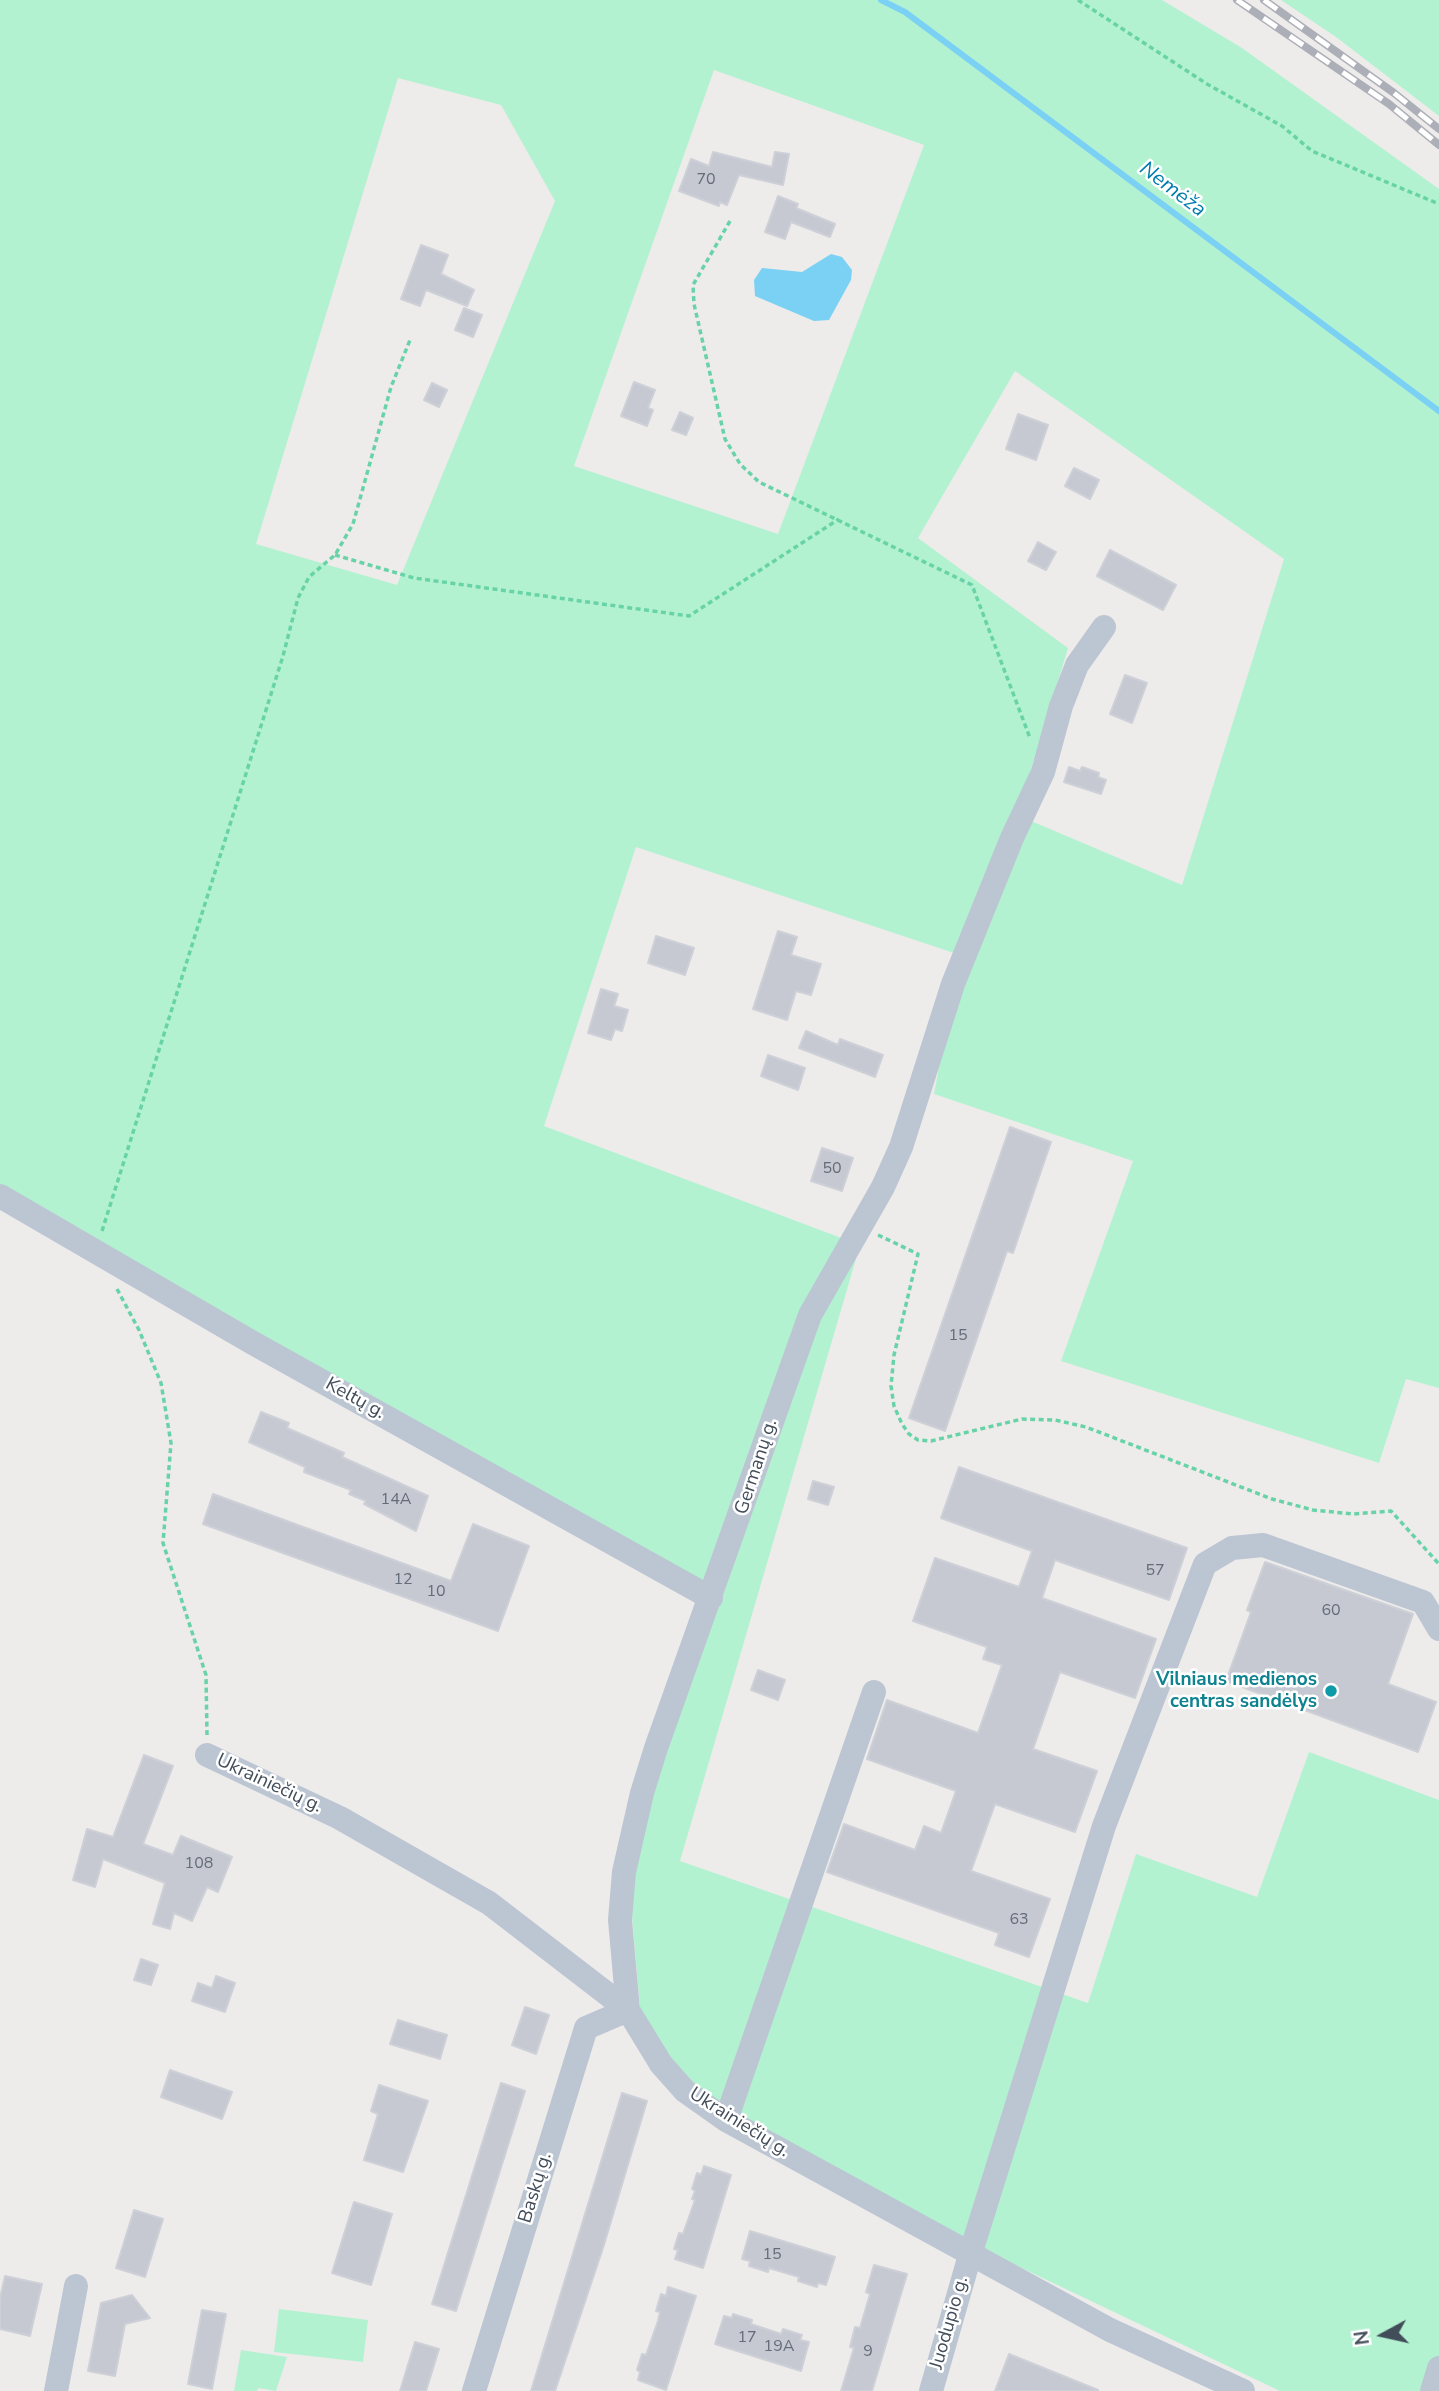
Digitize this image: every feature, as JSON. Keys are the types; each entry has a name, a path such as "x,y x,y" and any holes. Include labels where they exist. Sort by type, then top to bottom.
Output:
{"street":[{"name":"Germanų g.","path":"628,2010 620,1920 631,1833 656,1748 810,1315 883,1188 901,1147 969,944 1043,772 1060,706 1077,665 1104,626"},
{"name":"Keltų g.","path":"0,1196 711,1598"},
{"name":"Juodupio g.","path":"931,2391 970,2255 1104,1826 1205,1564 1213,1556 1232,1548 1263,1545 1423,1602 1439,1629"},
{"path":"726,2120 874,1692"},
{"name":"Ukrainiečių g.","path":"207,1755 340,1818 489,1903 628,2010 662,2064 685,2091 726,2120 1110,2330 1243,2391"},
{"name":"Baskų g.","path":"474,2391 586,2028 628,2010"},
{"path":"55,2391 76,2286"},
{"path":"1432,2391 1439,2368"}],"path":[{"path":"1078,0 1207,84 1282,126 1312,151 1439,204"},
{"path":"730,221 694,285 694,304 725,439 740,464 759,482 972,584 1043,772"},
{"path":"96,1251 283,656 298,598 309,577 335,555 353,524 391,387 410,340"},
{"path":"335,555 414,578 689,616 839,519"},
{"path":"860,1229 901,1243 918,1254 894,1355 891,1386 894,1406 902,1424 918,1440 954,1437 1022,1419 1055,1420 1086,1427 1272,1499 1313,1510 1353,1514 1391,1511 1439,1564"},
{"path":"114,1285 139,1330 161,1382 172,1443 163,1543 206,1675 207,1755"}],"green space":[{"path":"0,0 1162,0 1242,48 1439,189 1439,1388 1406,1379 1379,1463 1061,1361 1133,1161 934,1094 960,955 636,847 544,1126 860,1245 680,1861 1088,2003 1136,1854 1257,1897 1309,1752 1439,1800 1439,2391 1280,2391 988,2252 704,2095 674,2068 640,2008 630,1893 645,1807 719,1603 0,1187","holes":["714,70 924,145 778,534 574,466","398,78 501,105 555,201 397,585 256,544","1015,371 1284,559 1182,885 1017,815 1068,648 918,538"]},
{"path":"1281,0 1439,0 1439,116 1336,37"},
{"path":"279,2309 368,2320 363,2362 274,2352"},
{"path":"241,2350 287,2357 276,2391 258,2388 257,2391 234,2391"}],"water":[{"path":"831,254 842,257 852,270 851,280 829,320 814,321 755,296 754,280 762,268 802,272"}],"building":[{"path":"713,152 772,167 775,152 789,154 783,185 739,175 727,205 720,202 719,206 679,191 691,159 709,166"},
{"path":"778,196 798,204 796,208 835,224 830,237 791,222 785,239 765,232"},
{"path":"421,245 448,255 441,274 474,290 467,306 426,290 420,306 401,299"},
{"path":"464,308 482,315 473,337 455,330"},
{"path":"634,382 655,390 648,408 653,410 647,426 621,416"},
{"path":"432,383 447,390 439,407 424,400"},
{"path":"680,412 693,418 686,435 672,430"},
{"path":"1018,414 1048,425 1036,460 1006,449"},
{"path":"1074,468 1099,480 1090,499 1065,486"},
{"path":"1038,542 1056,552 1046,570 1028,561"},
{"path":"1110,550 1176,585 1163,610 1097,576"},
{"path":"1125,675 1147,683 1132,723 1110,714"},
{"path":"1069,767 1080,771 1082,767 1099,773 1098,777 1106,780 1101,794 1064,782"},
{"path":"778,931 797,937 791,955 821,964 811,995 796,991 787,1020 753,1009"},
{"path":"656,936 694,948 685,975 648,963"},
{"path":"601,989 618,994 614,1006 628,1010 622,1031 615,1029 611,1040 588,1033"},
{"path":"806,1031 838,1045 840,1039 883,1055 875,1077 799,1048"},
{"path":"768,1055 805,1068 798,1090 761,1076"},
{"path":"1010,1127 1051,1142 1013,1253 1007,1251 945,1431 909,1418"},
{"path":"822,1148 853,1158 842,1191 811,1181"},
{"path":"261,1412 289,1423 287,1428 344,1453 342,1457 428,1496 416,1531 364,1504 366,1501 349,1494 351,1490 304,1472 305,1467 249,1442"},
{"path":"959,1467 1187,1548 1169,1600 1055,1560 1042,1598 1156,1639 1135,1698 1060,1672 1033,1749 1097,1771 1075,1832 995,1804 971,1871 1050,1899 1029,1957 995,1945 999,1933 827,1872 844,1824 915,1850 924,1826 941,1833 956,1791 867,1759 887,1700 978,1733 1002,1665 983,1659 987,1647 913,1621 935,1558 1019,1587 1032,1551 941,1518"},
{"path":"813,1481 834,1487 828,1505 808,1499"},
{"path":"213,1494 451,1581 473,1524 529,1546 498,1631 203,1524"},
{"path":"1265,1562 1413,1614 1388,1684 1436,1702 1418,1752 1226,1681 1251,1612 1247,1610"},
{"path":"758,1670 785,1680 778,1700 751,1690"},
{"path":"144,1755 173,1766 143,1844 173,1855 181,1836 232,1857 218,1892 207,1887 192,1921 174,1913 170,1929 153,1924 165,1883 103,1859 95,1887 73,1880 87,1829 113,1837"},
{"path":"141,1959 158,1965 151,1985 134,1980"},
{"path":"216,1976 235,1983 225,2012 192,2001 198,1983 212,1988"},
{"path":"525,2007 549,2015 536,2054 512,2045"},
{"path":"398,2020 447,2035 440,2059 390,2044"},
{"path":"170,2070 232,2092 222,2119 161,2097"},
{"path":"501,2083 525,2091 456,2311 432,2304"},
{"path":"379,2085 428,2101 403,2172 364,2160 378,2114 371,2111"},
{"path":"622,2093 647,2101 603,2248 555,2391 531,2391"},
{"path":"704,2166 731,2175 703,2268 675,2259 678,2250 674,2249 679,2233 683,2234 695,2200 692,2199 695,2191 692,2189 697,2173 701,2175"},
{"path":"354,2202 392,2214 371,2285 332,2273"},
{"path":"134,2210 163,2219 145,2277 116,2268"},
{"path":"750,2231 835,2257 826,2285 818,2283 817,2287 798,2281 799,2277 769,2268 768,2272 749,2266 750,2261 742,2259"},
{"path":"874,2265 907,2274 872,2391 841,2391 854,2348 850,2347 855,2327 860,2328 870,2294 866,2292"},
{"path":"5,2276 42,2284 30,2336 0,2329 0,2298"},
{"path":"668,2287 696,2296 666,2390 638,2380 640,2372 637,2370 642,2354 646,2355 658,2321 660,2312 656,2311 661,2294 666,2296"},
{"path":"132,2295 150,2318 125,2324 115,2376 88,2371 101,2303"},
{"path":"202,2310 226,2314 212,2389 188,2384"},
{"path":"733,2314 752,2320 751,2324 781,2334 783,2329 802,2335 800,2340 809,2342 801,2371 715,2344 724,2316 732,2318"},
{"path":"415,2342 439,2349 426,2391 400,2391"},
{"path":"1009,2354 1098,2390 1098,2391 995,2391"}],"waterway":[{"name":"Nemėža","path":"881,0 905,12 1439,411"}],"railway":[{"path":"1237,0 1389,104 1439,145"},
{"path":"1264,0 1394,93 1439,129"}],"place":[{"name":"Vilniaus medienos centras sandėlys","path":"1331,1691"}]}
